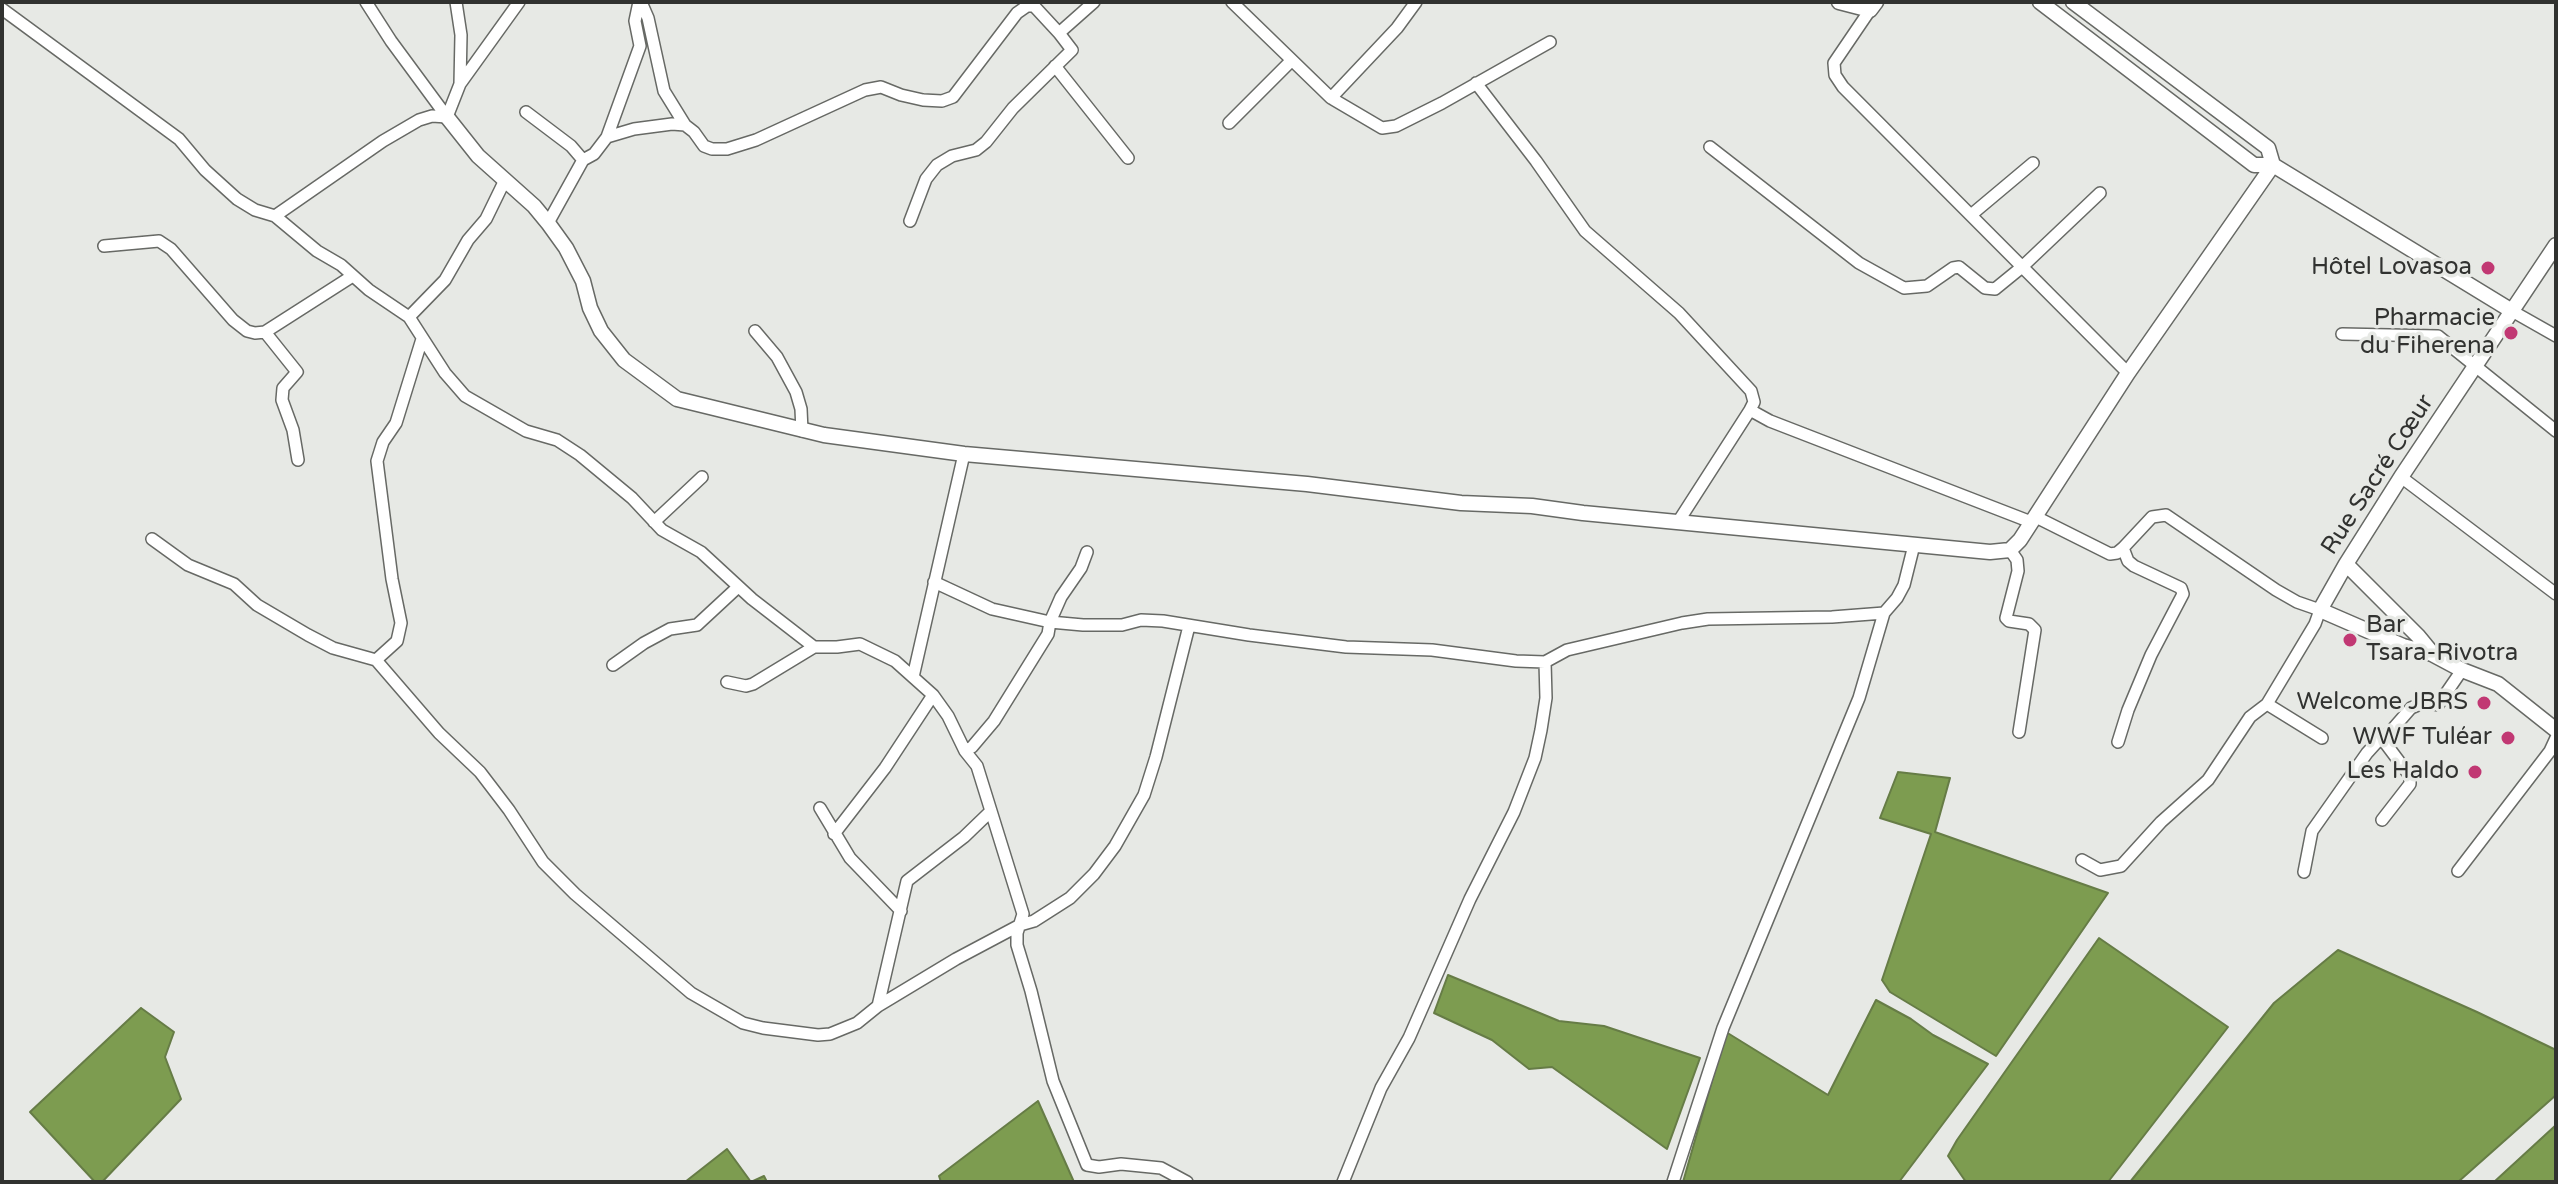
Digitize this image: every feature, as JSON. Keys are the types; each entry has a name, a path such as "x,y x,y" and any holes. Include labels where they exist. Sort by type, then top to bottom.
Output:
{"street":[{"path":"366,2 391,41 478,156 534,206 566,248 583,281 590,308 601,331 624,360 677,399 802,431 964,454 1307,484 1461,503 1532,506 1990,552 2010,550 2020,540 2128,373 2273,165"},
{"path":"456,2 461,35 460,84"},
{"path":"447,117 460,84 519,2"},
{"path":"640,2 648,18 664,91 685,125 704,146 712,149 727,149 756,140 865,90 881,87 901,95 942,101 953,97 1017,13 1027,6 1034,6 1072,50 1013,108 986,142 976,150 952,156 937,165 926,179 910,221"},
{"path":"548,223 583,160 594,154 607,137 640,46 635,21 640,2"},
{"path":"1059,33 1094,2"},
{"path":"1232,2 1331,98 1382,128 1396,126 1550,42"},
{"path":"1331,98 1397,28 1416,2"},
{"path":"1839,2 1873,6 1834,63 1835,75 1843,87 2128,373"},
{"path":"2040,2 2254,165 2273,165 2556,336"},
{"path":"2073,2 2268,148 2273,165"},
{"path":"2,9 179,139 205,170 237,199 255,210 275,216 317,251 341,265 351,277 409,317 445,373 465,396 526,431 557,440 632,498 662,530 701,552 738,587 814,647"},
{"path":"1229,123 1291,61"},
{"path":"1055,66 1128,158"},
{"path":"1476,83 1585,231 1679,313 1751,391 1754,402 1750,410 1678,522"},
{"path":"526,112 571,146 583,160"},
{"path":"275,216 395,134 432,116 447,117"},
{"path":"607,137 634,129 685,125"},
{"path":"1710,147 1859,263 1904,288 1927,286 1959,267 1990,290 1995,289 2100,193"},
{"path":"1971,215 2033,163"},
{"path":"409,317 445,280 468,240 486,219 505,180"},
{"path":"104,246 159,241 171,249 233,320 247,331 265,332 351,277"},
{"name":"Rue Sacré Cœur","path":"2320,610 2401,477 2556,245"},
{"path":"755,331 777,357 796,392 802,431"},
{"path":"265,332 297,372 283,388 282,400 293,430 298,460"},
{"path":"2342,334 2438,336 2556,431"},
{"path":"376,660 397,641 401,623 392,579 377,461 383,442 396,423 422,339"},
{"path":"1750,410 1770,421 2033,520 2110,554 2123,548 2152,517 2166,515 2297,602 2403,646 2432,654 2498,684 2556,730"},
{"path":"913,677 964,454"},
{"path":"654,522 702,477"},
{"path":"2401,477 2556,594"},
{"path":"152,539 188,565 234,584 257,605 308,635 333,648 376,660 439,733 480,772 543,862 575,894 691,993 743,1023 818,1035 830,1034 857,1023 878,1006 1020,925 1043,916 1082,886 1106,860 1144,795 1189,626"},
{"path":"1673,1182 1723,1028 1859,698 1884,613 1904,585 1914,545"},
{"path":"2118,742 2145,669 2183,594 2181,588 2134,566 2128,561 2123,548"},
{"path":"2010,550 2017,560 2018,571 2006,618 2029,624 2035,630 2019,732"},
{"path":"965,751 994,721 1048,634 1050,622 1087,552"},
{"path":"2346,564 2432,654"},
{"path":"934,582 992,609 1050,622 1122,625 1141,620 1163,621 1346,647 1432,650 1545,662 1567,650 1695,621 1884,613"},
{"path":"613,665 670,629 697,625 738,587"},
{"path":"2082,860 2100,870 2121,866 2161,822 2208,780 2250,717 2267,704 2315,624 2320,610"},
{"path":"727,682 746,686 753,684 814,647 860,644 895,661 933,695 977,766 1023,914 1017,945 1053,1081 1087,1165 1161,1168 1187,1182"},
{"path":"1343,1182 1381,1088 1409,1038 1470,899 1514,812 1535,758 1546,698 1545,662"},
{"path":"2304,872 2312,831 2367,753 2411,708 2425,702 2438,705 2462,670"},
{"path":"834,834 885,768 933,695"},
{"path":"2267,704 2322,738"},
{"path":"2458,871 2550,751 2556,738"},
{"path":"2382,820 2410,784 2410,776 2383,740"},
{"path":"820,808 850,858 901,911"},
{"path":"878,1006 907,881 964,837 991,811"}],"shaded area":[{"path":"1898,772 1950,778 1935,832 2108,893 1996,1056 1890,992 1882,980 1931,834 1880,818"},
{"path":"2099,938 2228,1027 2108,1182 1966,1182 1948,1156"},
{"path":"2338,950 2556,1050 2556,1095 2458,1182 2130,1182 2274,1003"},
{"path":"1448,975 1559,1021 1604,1026 1700,1058 1667,1149 1552,1067 1529,1069 1492,1040 1434,1013"},
{"path":"1876,1000 1988,1064 1899,1182 1683,1182 1726,1032 1828,1095"},
{"path":"141,1008 174,1032 165,1057 181,1099 102,1182 95,1182 30,1112"},
{"path":"1038,1101 1074,1182 941,1182 939,1176"},
{"path":"2556,1125 2556,1182 2494,1182"},
{"path":"727,1149 751,1182 685,1182"},
{"path":"764,1176 767,1182 751,1182"}],"place":[{"name":"Hôtel Lovasoa","path":"2488,268"},
{"name":"Pharmacie du Fiherena","path":"2511,333"},
{"name":"Bar Tsara-Rivotra","path":"2350,640"},
{"name":"Welcome JBRS","path":"2484,703"},
{"name":"WWF Tuléar","path":"2508,738"},
{"name":"Les Haldo","path":"2475,772"}]}
